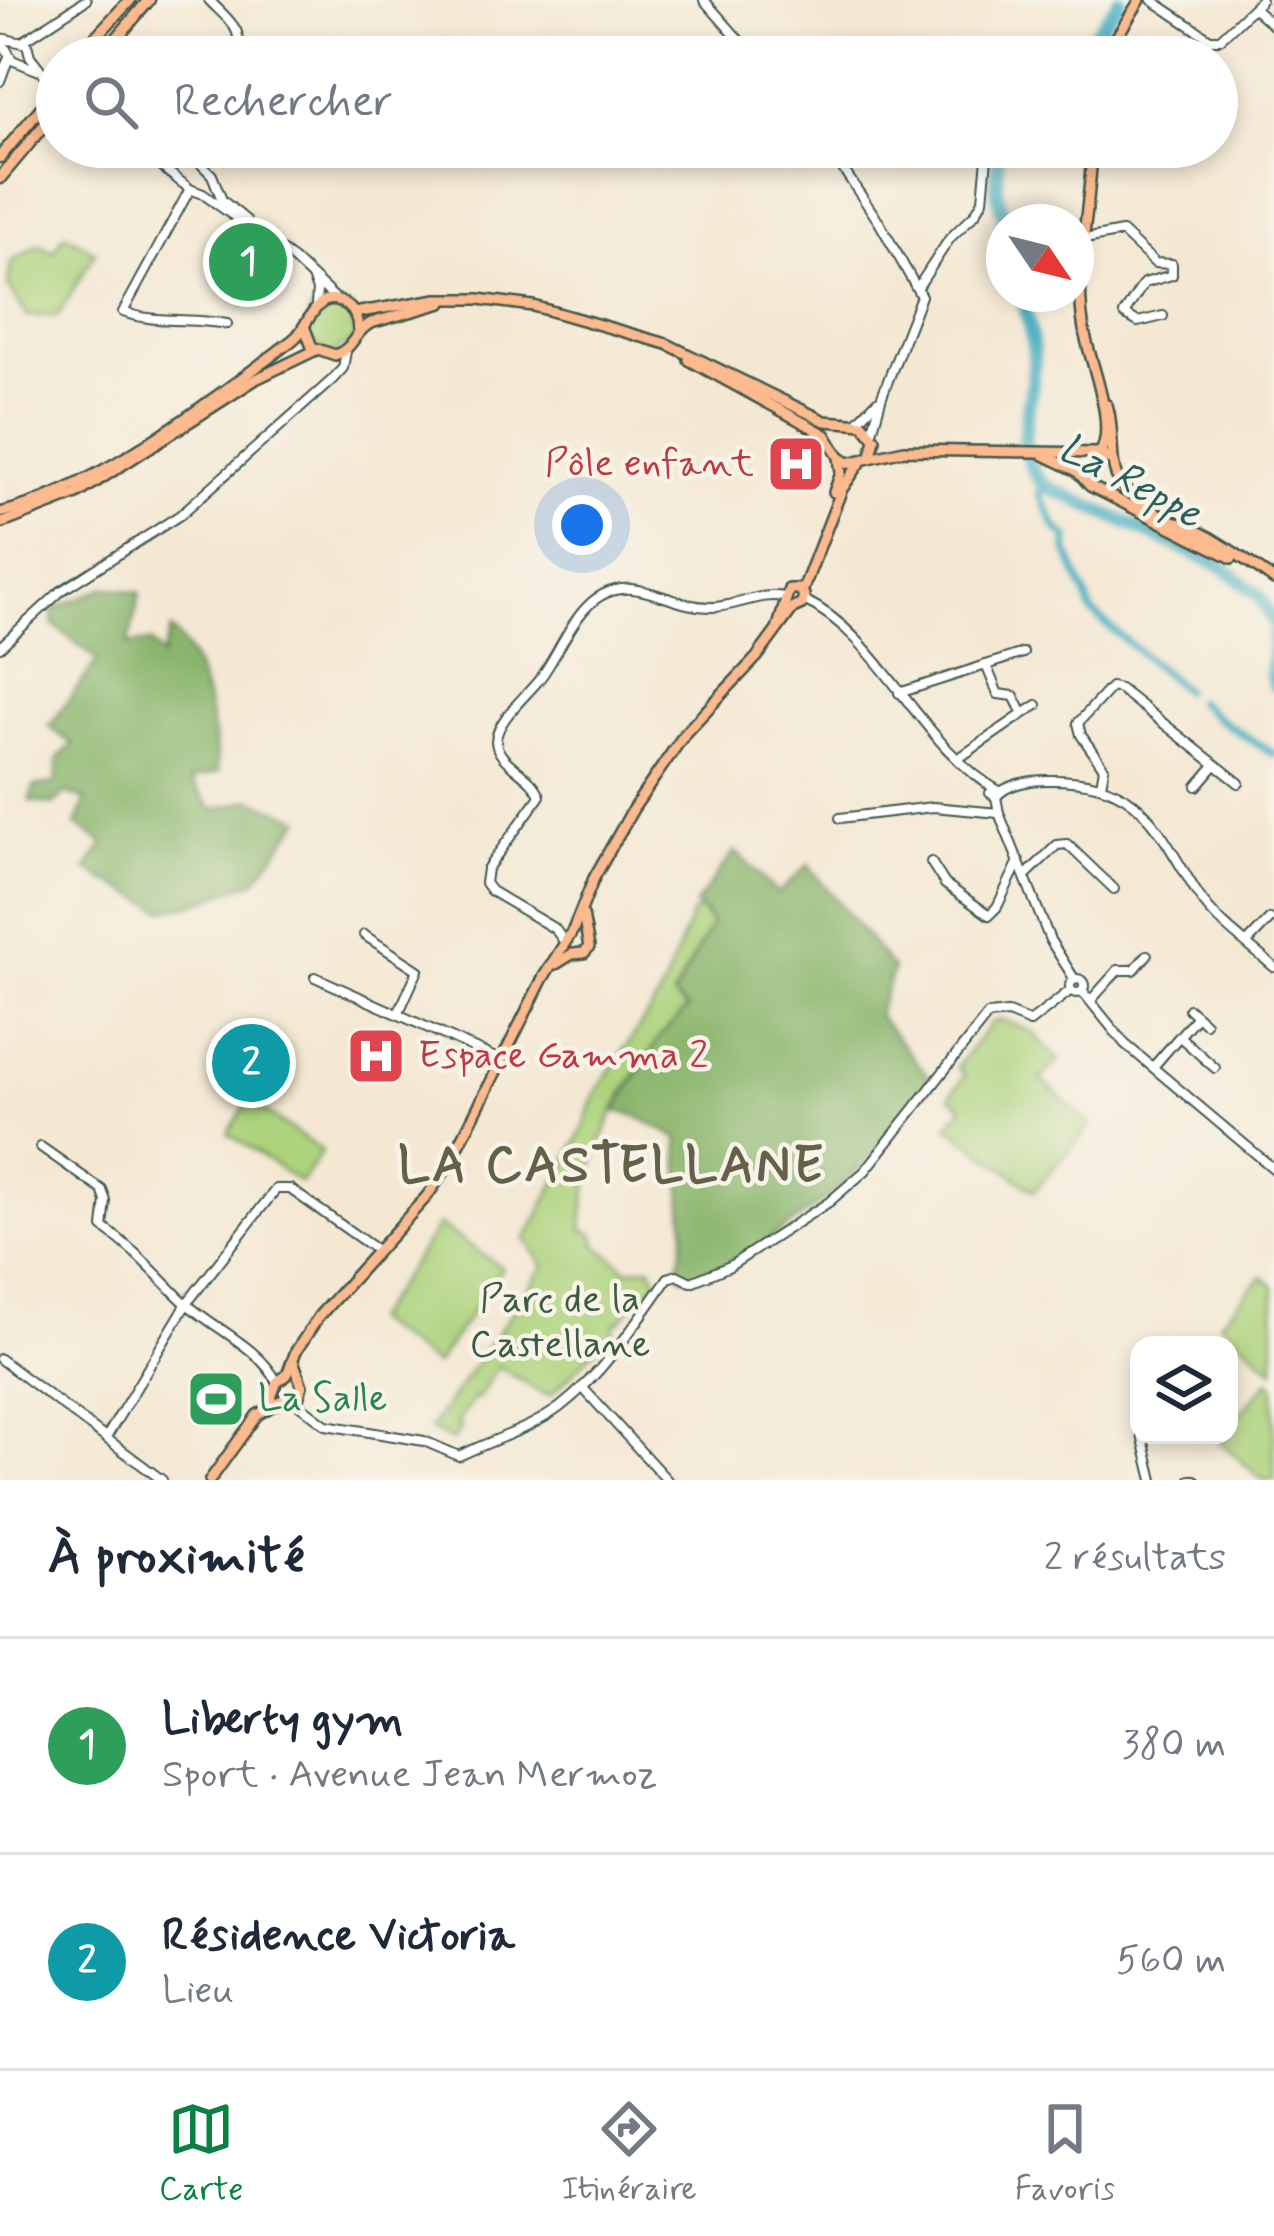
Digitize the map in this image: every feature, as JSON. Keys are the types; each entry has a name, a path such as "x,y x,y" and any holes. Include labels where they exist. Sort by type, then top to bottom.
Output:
{"highway":[{"path":"99,36 131,0"},
{"path":"119,36 149,0"},
{"path":"0,146 36,107"},
{"path":"0,157 36,112"},
{"path":"1,177 36,135"}],"main road":[{"path":"1117,36 1140,0"},
{"path":"1088,204 1090,168"},
{"path":"354,313 453,300 533,306 646,338 705,361 812,416 851,423 904,450"},
{"path":"304,326 308,342 329,355 346,351 370,323 453,300"},
{"path":"0,513 40,501 96,474 256,367 304,326 316,306 338,302 354,313 358,334"},
{"path":"1081,474 1081,464 1108,436 1084,312"},
{"path":"646,338 833,442 839,457 838,481 793,598"},
{"path":"0,524 77,494 256,379 316,350"},
{"path":"1093,364 1111,417 1115,446 1109,483 1099,487"},
{"path":"833,442 851,423"},
{"path":"872,455 874,436"},
{"path":"210,1480 238,1437 286,1385 293,1357 319,1316 439,1181 549,969 569,940 606,854 666,760 777,630 842,489 860,464 872,455 904,450 1094,455 1113,467 1140,502 1210,538 1270,577"},
{"path":"1039,453 1149,518 1270,577"},
{"path":"839,457 860,464"},
{"path":"569,940 587,950 583,909"},
{"path":"569,940 587,934"}],"street":[{"path":"0,82 42,30 86,0"},
{"path":"209,0 240,36"},
{"path":"704,0 736,36"},
{"path":"1151,0 1205,36"},
{"path":"1223,36 1262,0"},
{"path":"1254,8 1274,26"},
{"path":"0,38 36,67"},
{"path":"166,168 269,241"},
{"path":"175,176 178,168"},
{"path":"204,168 222,200 338,302"},
{"path":"841,168 919,290"},
{"path":"874,436 882,395 919,290 950,238 975,214 982,200 986,168"},
{"path":"203,194 212,184"},
{"path":"190,189 122,312 144,320 195,318 227,324"},
{"path":"1094,237 1122,232 1155,263 1172,265 1172,275 1144,283 1124,314 1138,322 1163,316"},
{"path":"307,271 317,290 316,306"},
{"path":"0,647 61,591 181,514 336,375 343,368 346,351"},
{"path":"329,355 336,375"},
{"path":"851,423 882,395"},
{"path":"41,1147 102,1190 104,1227 146,1259 187,1303 286,1385 326,1425 424,1441 459,1456 559,1408 607,1360 668,1278 691,1282 730,1266 829,1202 865,1171 988,1015 1000,1012 1030,1022 1077,991 1082,982 1075,980 1051,940 999,813 995,792 936,740 867,651 793,598 770,595 716,608 631,589 612,592 578,616 562,649 497,731 500,754 536,784 539,802 488,869 485,883 569,940"},
{"path":"899,693 1023,653"},
{"path":"986,665 998,694 1015,696 1022,714"},
{"path":"1101,785 1104,768 1078,723 1112,687 1239,783"},
{"path":"959,758 1037,705"},
{"path":"1196,786 1215,764"},
{"path":"995,792 1042,780 1101,785 1162,830 1199,895 1274,967"},
{"path":"840,818 933,807 999,813"},
{"path":"1025,875 1057,845 1067,844 1114,889"},
{"path":"931,862 945,884 989,915 997,908 1019,860"},
{"path":"1247,944 1270,919"},
{"path":"364,935 418,970 398,1015"},
{"path":"1092,999 1118,970 1134,970 1147,955"},
{"path":"315,977 502,1061"},
{"path":"1077,991 1092,999 1117,1036 1274,1169"},
{"path":"1154,1067 1197,1016"},
{"path":"1180,1036 1215,1068"},
{"path":"106,1438 187,1303 276,1189 284,1186 378,1251"},
{"path":"3,1364 162,1480"},
{"path":"582,1387 667,1480"},
{"path":"1144,1444 1154,1480"}],"green space":[{"path":"65,234 95,252 58,316 27,316 8,285 11,262 40,244 53,252"},
{"path":"327,301 351,309 355,340 329,355 306,337 310,311"},
{"path":"105,587 140,593 128,645 150,642 162,656 171,630 191,659 210,716 218,772 190,780 213,810 251,799 301,819 255,881 191,905 163,910 86,870 104,844 76,825 86,800 66,793 53,805 30,801 34,787 56,783 58,758 73,744 49,727 98,660 53,624 54,609"},
{"path":"735,851 778,894 808,865 893,969 877,1015 933,1081 848,1180 816,1206 743,1255 683,1277 678,1271 685,1233 678,1138 616,1111 660,1036 687,1009 673,997 711,925 707,914 695,905"},
{"name":"Parc de la Castellane","path":"700,909 711,925 673,996 688,1008 631,1081 603,1138 585,1198 582,1228 595,1235 596,1244 628,1270 650,1266 658,1281 551,1395 498,1366 457,1423 461,1428 452,1441 430,1429 544,1266 526,1240 583,1130 595,1094 660,996 692,914"},
{"path":"1001,1020 1031,1031 1059,1060 1041,1079 1091,1125 1034,1191 948,1126 963,1107 950,1096 965,1075 957,1067 991,1023"},
{"path":"249,1101 322,1151 301,1183 228,1133"},
{"path":"439,1225 502,1268 435,1365 372,1321"},
{"path":"1262,1276 1274,1287 1274,1370 1238,1336 1220,1322"},
{"path":"1269,1381 1274,1386 1274,1480 1263,1480 1223,1444 1238,1444 1238,1416"}],"waterway":[{"name":"La Reppe","path":"1090,36 1120,0"},
{"name":"La Reppe","path":"998,168 1000,204"},
{"name":"La Reppe","path":"1026,312 1034,359 1025,440 1033,470 1044,485 1223,567 1259,595 1274,624"},
{"path":"1044,485 1039,492 1057,529 1068,538 1067,550 1092,612 1184,690"},
{"name":"La Reppe","path":"1274,634 1274,685"},
{"path":"1197,701 1217,718"},
{"path":"1220,720 1274,754"}],"place":[{"name":"Liberty gym","path":"248,262"},
{"name":"Pôle enfant","path":"796,464"},
{"name":"Espace Gamma 2","path":"376,1056"},
{"name":"Résidence Victoria","path":"251,1063"},
{"name":"La Salle","path":"216,1399"}],"district":[{"name":"LA CASTELLANE","path":"612,1167"}]}
